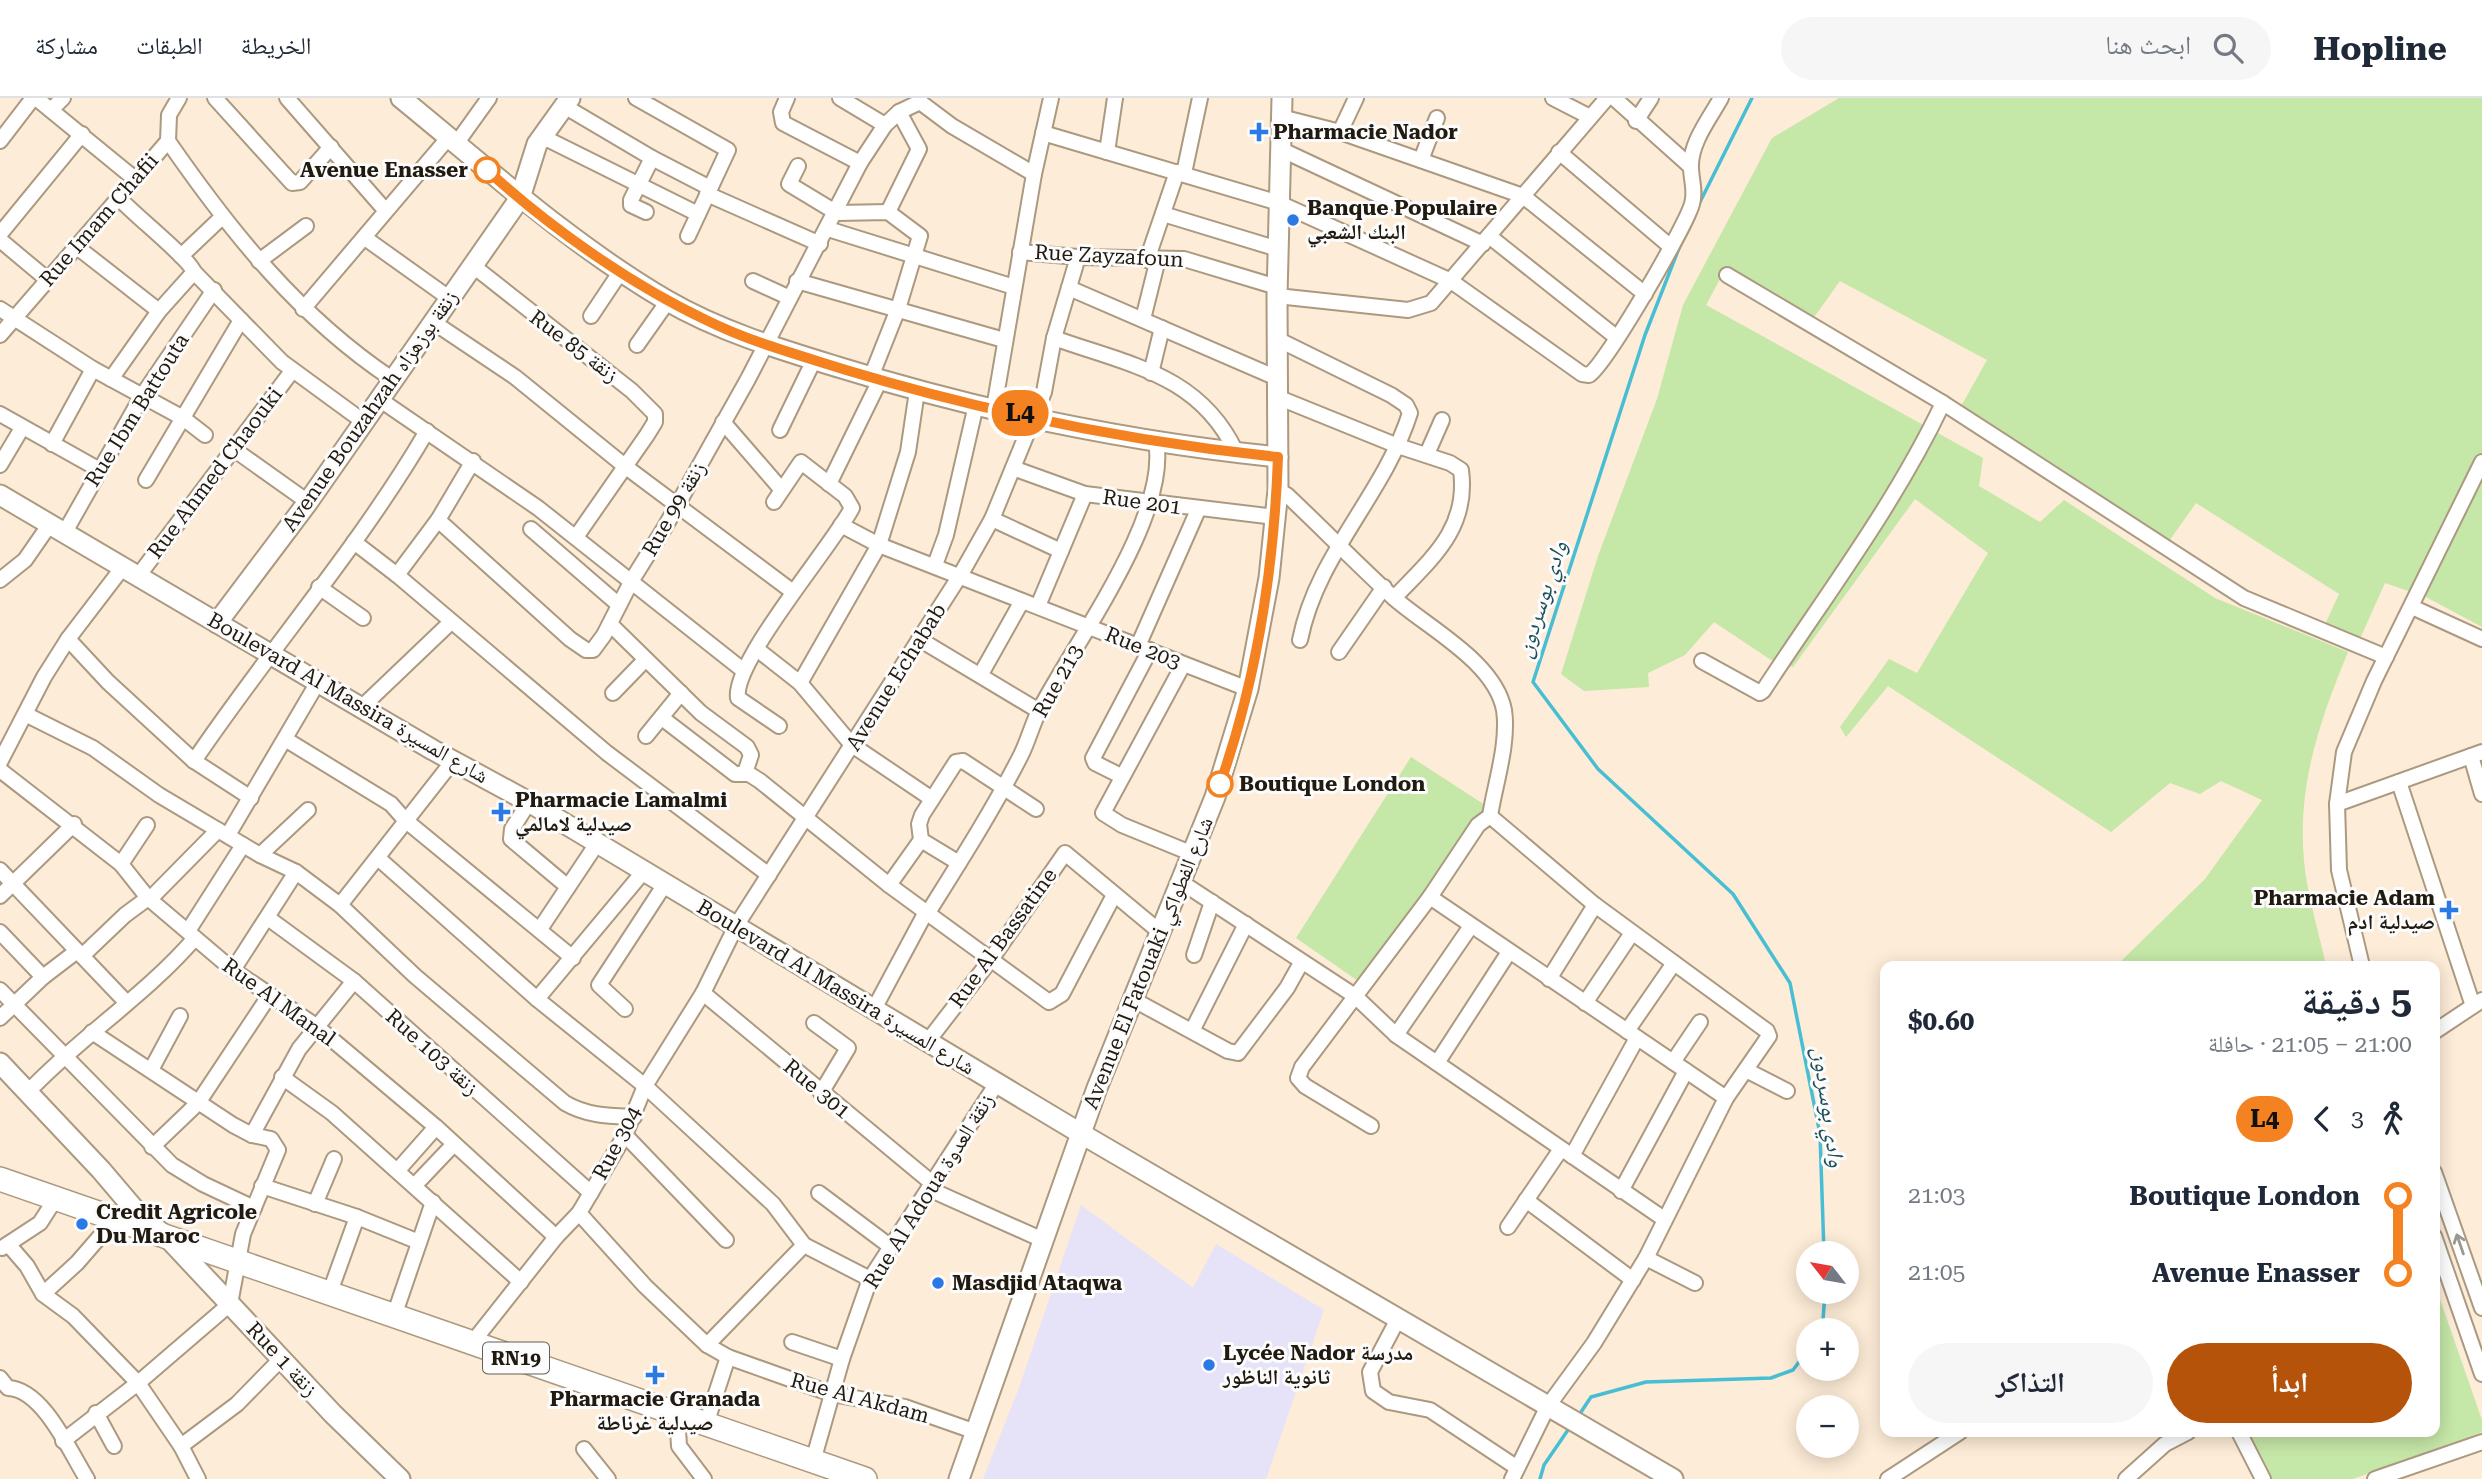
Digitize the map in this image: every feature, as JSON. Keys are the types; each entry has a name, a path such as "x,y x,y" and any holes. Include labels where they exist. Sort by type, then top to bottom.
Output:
{"main road":[{"path":"401,98 520,198 621,271 668,301 709,322 814,360 918,391 1157,441 1278,457"},
{"path":"520,198 527,172 543,137 567,102"},
{"name":"Avenue El Fatouaki شارع الفطواكي","path":"959,1479 1080,1133 1225,770 1248,689 1269,578 1278,490 1277,292 1282,108"},
{"name":"Avenue Bouzahzah زنقة بوزهزاه","path":"217,623 308,502 520,198"},
{"name":"Boulevard Al Massira شارع المسيرة","path":"0,495 453,761 529,802 1080,1133 1673,1479"},
{"name":"Rue 1 زنقة","path":"0,1063 29,1091 141,1217 167,1237 389,1475"},
{"name":"RN19","path":"0,1179 865,1479"}],"street":[{"path":"0,141 34,98 135,179"},
{"path":"51,110 63,98"},
{"name":"Rue Imam Chafii","path":"0,335 168,141 169,115 179,98"},
{"path":"215,98 292,183 300,182 331,147"},
{"path":"287,98 385,210"},
{"path":"303,309 365,238 385,210 489,98"},
{"path":"636,98 714,140 727,152 688,236"},
{"path":"787,98 781,120 803,136 860,163"},
{"path":"840,98 885,125"},
{"path":"935,565 1004,340 1034,174 1051,98"},
{"path":"1107,152 1115,98"},
{"path":"1143,319 1163,214 1181,173 1200,98"},
{"path":"1340,132 1356,98"},
{"path":"1553,98 1590,117"},
{"path":"1451,281 1607,98"},
{"path":"1614,98 1636,121 1690,166"},
{"path":"1636,121 1651,98"},
{"path":"1043,133 1279,203 1451,281 1582,374 1592,374 1645,294 1692,205 1694,182 1690,166 1699,137 1721,98"},
{"path":"915,100 952,126 1034,174"},
{"name":"Rue 99 زنقة","path":"438,520 570,639 589,651 610,624 632,580 677,505 766,344 788,296 837,213 860,163 885,125 915,100"},
{"path":"567,102 708,191 820,244"},
{"path":"1282,108 1340,132 1523,196 1645,294"},
{"path":"888,212 919,149 899,113"},
{"path":"1421,160 1437,118"},
{"path":"0,234 82,134"},
{"path":"543,137 698,214"},
{"path":"168,141 221,218 303,309 392,379"},
{"path":"1280,149 1486,240 1616,337"},
{"path":"1559,152 1671,247"},
{"path":"646,212 631,205 652,158"},
{"path":"798,166 789,184 837,213 888,212 920,236 875,379 829,484"},
{"path":"119,198 181,256 292,370 364,422"},
{"path":"1163,214 1278,249"},
{"path":"181,256 221,218"},
{"path":"259,261 306,226"},
{"path":"828,229 1014,287"},
{"path":"365,238 449,298"},
{"path":"0,240 48,280"},
{"path":"77,247 159,311"},
{"name":"Rue Zayzafoun","path":"1020,252 1205,264 1277,292 1408,310 1431,303 1451,281"},
{"name":"Avenue Echabab","path":"736,926 961,574 992,519 1049,376 1054,338 1078,257"},
{"name":"Rue 85 زنقة","path":"472,265 652,408 656,419 626,467"},
{"path":"591,316 621,271"},
{"path":"111,379 159,311 194,272"},
{"path":"1727,275 1942,403 2244,598 2386,657"},
{"path":"753,281 788,296"},
{"path":"797,281 1004,340"},
{"path":"1069,288 1162,328 1277,388 1398,446 1427,454 1461,470 1458,519 1439,551 1389,592 1339,652"},
{"name":"Rue Ibm Battouta","path":"0,580 57,528 214,290"},
{"path":"637,345 668,301"},
{"path":"0,309 93,369 183,418 205,435"},
{"path":"146,481 241,320"},
{"path":"433,322 515,377 626,467 793,592"},
{"path":"1152,373 1162,328"},
{"path":"1054,338 1172,380 1193,394 1228,435 1236,452"},
{"path":"1277,339 1406,405 1410,413 1384,475 1338,543 1316,587 1300,640"},
{"path":"780,430 814,360"},
{"path":"52,444 93,369"},
{"name":"Rue Ahmed Chaouki","path":"0,762 27,715 37,689 68,639 131,571 292,370"},
{"path":"800,683 879,545 903,474 918,391"},
{"path":"379,400 473,461 576,537 744,671"},
{"path":"1702,661 1750,690 1760,693 1763,691 1851,557 1882,516 1915,460 1942,403"},
{"path":"0,414 98,469"},
{"path":"1427,454 1442,420"},
{"path":"723,422 781,489"},
{"path":"0,465 22,428"},
{"path":"194,761 269,652 354,542 427,431"},
{"name":"Rue 213","path":"874,1009 928,911 1021,755 1039,711 1089,627 1149,504 1157,464 1157,441"},
{"path":"232,448 308,502"},
{"path":"397,575 438,520 473,461"},
{"path":"774,502 800,462 852,505 744,671 738,698 779,726"},
{"path":"2361,961 2339,870 2337,804 2344,752 2386,657 2482,462"},
{"path":"576,537 626,467"},
{"name":"Rue 201","path":"1013,468 1085,494 1198,510 1275,517"},
{"path":"1278,490 1389,592 1447,638 1495,687 1504,711 1503,739 1490,816 1478,825 1430,897 1302,1068 1298,1080 1371,1126"},
{"path":"1038,606 1085,494"},
{"path":"1121,776 1094,762 1095,751 1144,648 1198,510"},
{"path":"992,519 1060,551"},
{"name":"Rue 203","path":"841,525 879,545 961,574 1022,601 1248,689"},
{"path":"531,529 619,605"},
{"path":"354,542 397,575 617,761 769,875"},
{"path":"319,587 363,618"},
{"path":"981,674 1022,601"},
{"path":"2412,607 2482,639"},
{"path":"363,706 451,622"},
{"path":"610,624 715,724 744,744 751,755 745,773"},
{"path":"68,639 108,682 194,761 251,798"},
{"path":"919,639 1039,711"},
{"path":"758,650 800,683 852,745 932,799"},
{"path":"613,693 645,660"},
{"path":"1183,665 1103,813 1106,817 1193,854"},
{"path":"0,1018 43,977 79,954 125,915 149,899 223,833 251,798 318,682"},
{"path":"646,736 681,693"},
{"path":"27,715 93,748 159,795 260,855 296,872 340,905 415,976 559,1099 582,1112 634,1117"},
{"path":"663,718 735,774 745,773 889,885 1046,1000 1053,1002 1062,994 1114,895 1160,932"},
{"path":"285,739 391,804 405,820 573,958"},
{"path":"2337,804 2476,754 2482,794"},
{"path":"340,905 453,761"},
{"path":"889,885 921,840 919,824 932,799 950,768 960,761 1036,809"},
{"name":"Rue Al Manal","path":"0,770 74,824 121,864 149,899 233,970 316,1026 436,1127 556,1237"},
{"path":"2399,782 2478,1003 2440,1028"},
{"path":"529,802 512,829 511,839 568,887"},
{"path":"260,855 308,810"},
{"path":"1398,1318 1370,1372 1373,1391 1389,1402 1430,1410 1514,1473 1646,1258 1726,1098 1769,1038 1767,1031 1595,905 1490,816"},
{"path":"0,896 74,824"},
{"path":"121,864 147,825"},
{"path":"921,840 959,863"},
{"path":"540,929 597,842"},
{"path":"29,1091 177,959 243,845"},
{"name":"Rue Al Bassatine","path":"928,1041 992,958 1065,853 1114,895"},
{"path":"377,858 537,999 645,1086 774,1204 804,1245 870,1279"},
{"path":"0,870 126,1002"},
{"path":"537,999 644,871"},
{"path":"233,970 296,872"},
{"path":"1181,882 1355,996 1396,1035 1664,1219"},
{"path":"625,1009 599,985 665,884"},
{"path":"1430,897 1726,1098"},
{"path":"1194,955 1212,902"},
{"path":"1549,979 1595,905"},
{"name":"Rue 103 زنقة","path":"268,918 354,981 591,1193"},
{"path":"1193,1029 1246,924"},
{"name":"Rue 304","path":"472,1343 556,1237 579,1213 625,1135 645,1086 702,993 736,926"},
{"path":"1396,1035 1471,926"},
{"path":"0,932 43,977"},
{"path":"1585,1003 1632,933"},
{"path":"1437,1063 1509,952"},
{"path":"1134,1000 1193,1029 1228,1051 1241,1051 1301,963"},
{"path":"1508,1227 1526,1200 1566,1152 1674,963"},
{"path":"252,1135 282,1077 316,1026 354,981"},
{"path":"0,990 152,1147 186,1175 254,1208"},
{"name":"Rue 301","path":"702,993 930,1186 1042,1240"},
{"path":"152,1147 198,1103 270,996"},
{"path":"151,1070 180,1016"},
{"path":"1673,1062 1700,1022"},
{"path":"814,1023 848,1048 821,1093"},
{"path":"63,1441 138,1383 229,1304 236,1262 262,1186 278,1150 271,1139 252,1135 198,1103 92,1032"},
{"path":"1746,1070 1787,1091"},
{"path":"1621,1191 1686,1071"},
{"path":"282,1077 332,1113 522,1282"},
{"name":"Rue Al Adoua زنقة العدوة","path":"813,1461 842,1359 870,1279 997,1083"},
{"path":"398,1170 436,1127"},
{"path":"625,1135 726,1240"},
{"path":"415,1185 454,1144"},
{"path":"315,1204 334,1159"},
{"path":"262,1186 356,1217 419,1242"},
{"path":"2440,1189 2482,1307 2461,1313"},
{"path":"819,1193 891,1247"},
{"path":"57,1198 40,1223 4,1247 27,1266 43,1294 73,1316 138,1383 181,1446 198,1479"},
{"path":"1526,1200 1633,1280"},
{"path":"394,1316 433,1202"},
{"name":"Rue Al Akdam","path":"579,1213 645,1286 707,1345 728,1357 832,1394 905,1407 976,1432"},
{"path":"330,1292 356,1217"},
{"path":"43,1294 77,1263 116,1218"},
{"path":"707,1345 804,1245"},
{"path":"2440,1253 2461,1313 2476,1337 2482,1374"},
{"path":"1646,1258 1695,1283"},
{"path":"792,1342 842,1359"},
{"path":"706,1424 728,1357"},
{"path":"181,1446 237,1404 282,1358"},
{"path":"0,1378 8,1388 18,1388 46,1411 87,1479"},
{"path":"96,1413 114,1446"},
{"path":"677,1413 679,1446 704,1479"},
{"path":"1888,1479 1952,1437"},
{"path":"2126,1479 2165,1444 2178,1437"},
{"path":"2242,1437 2263,1479"},
{"path":"2375,1479 2482,1443"},
{"path":"584,1449 608,1479"}],"shaded area":[{"name":"Lycée Nador مدرسة ثانوية الناظور","path":"1081,1205 1193,1288 1216,1244 1324,1310 1266,1479 983,1479 1019,1388"}],"green space":[{"path":"1839,98 2482,98 2482,627 2426,597 2385,583 2358,643 2323,629 2339,594 2196,503 2167,544 1959,410 1987,360 1840,281 1812,320 1727,266 1706,305 1983,458 1979,486 2040,522 2064,500 2215,598 2348,652 2320,728 2307,779 2304,806 2304,861 2325,961 2121,961 2205,879 2262,800 2221,781 2200,794 2170,783 2111,832 1888,686 1846,737 1840,727 1889,659 1917,673 1988,553 1915,499 1793,667 1771,660 1714,622 1685,655 1648,673 1649,687 1584,691 1561,674 1598,556 1657,399 1683,305 1772,138"},
{"path":"1411,757 1488,807 1361,983 1296,938"},
{"path":"2440,1299 2482,1420 2482,1432 2353,1479 2272,1479 2247,1437 2440,1437"}],"waterway":[{"name":"وادي بوسردون","path":"1699,204 1752,98"},
{"name":"وادي بوسردون","path":"1681,243 1645,335 1533,682 1598,769 1733,894 1790,983 1820,1134 1824,1241"},
{"name":"وادي بوسردون","path":"1823,1318 1824,1304"},
{"name":"وادي بوسردون","path":"1579,1415 1591,1397 1646,1382 1771,1378 1793,1370 1796,1366"},
{"name":"وادي بوسردون","path":"1540,1479 1544,1465 1570,1427"}],"bus line":[{"name":"L4","path":"487,170 520,198 648,289 709,322 766,344 880,380 976,405 1157,441 1278,457 1278,490 1269,578 1248,689 1220,784"}],"place":[{"name":"Pharmacie Nador","path":"1259,132"},
{"name":"Avenue Enasser","path":"487,170"},
{"name":"Banque Populaire البنك الشعبي","path":"1293,220"},
{"name":"Boutique London","path":"1220,784"},
{"name":"Pharmacie Lamalmi صيدلية لامالمي","path":"501,812"},
{"name":"Pharmacie Adam صيدلية ادم","path":"2449,910"},
{"name":"Credit Agricole Du Maroc","path":"82,1224"},
{"name":"Masdjid Ataqwa","path":"938,1283"},
{"name":"Lycée Nador مدرسة ثانوية الناظور","path":"1209,1365"},
{"name":"Pharmacie Granada صيدلية غرناطة","path":"655,1375"}]}
